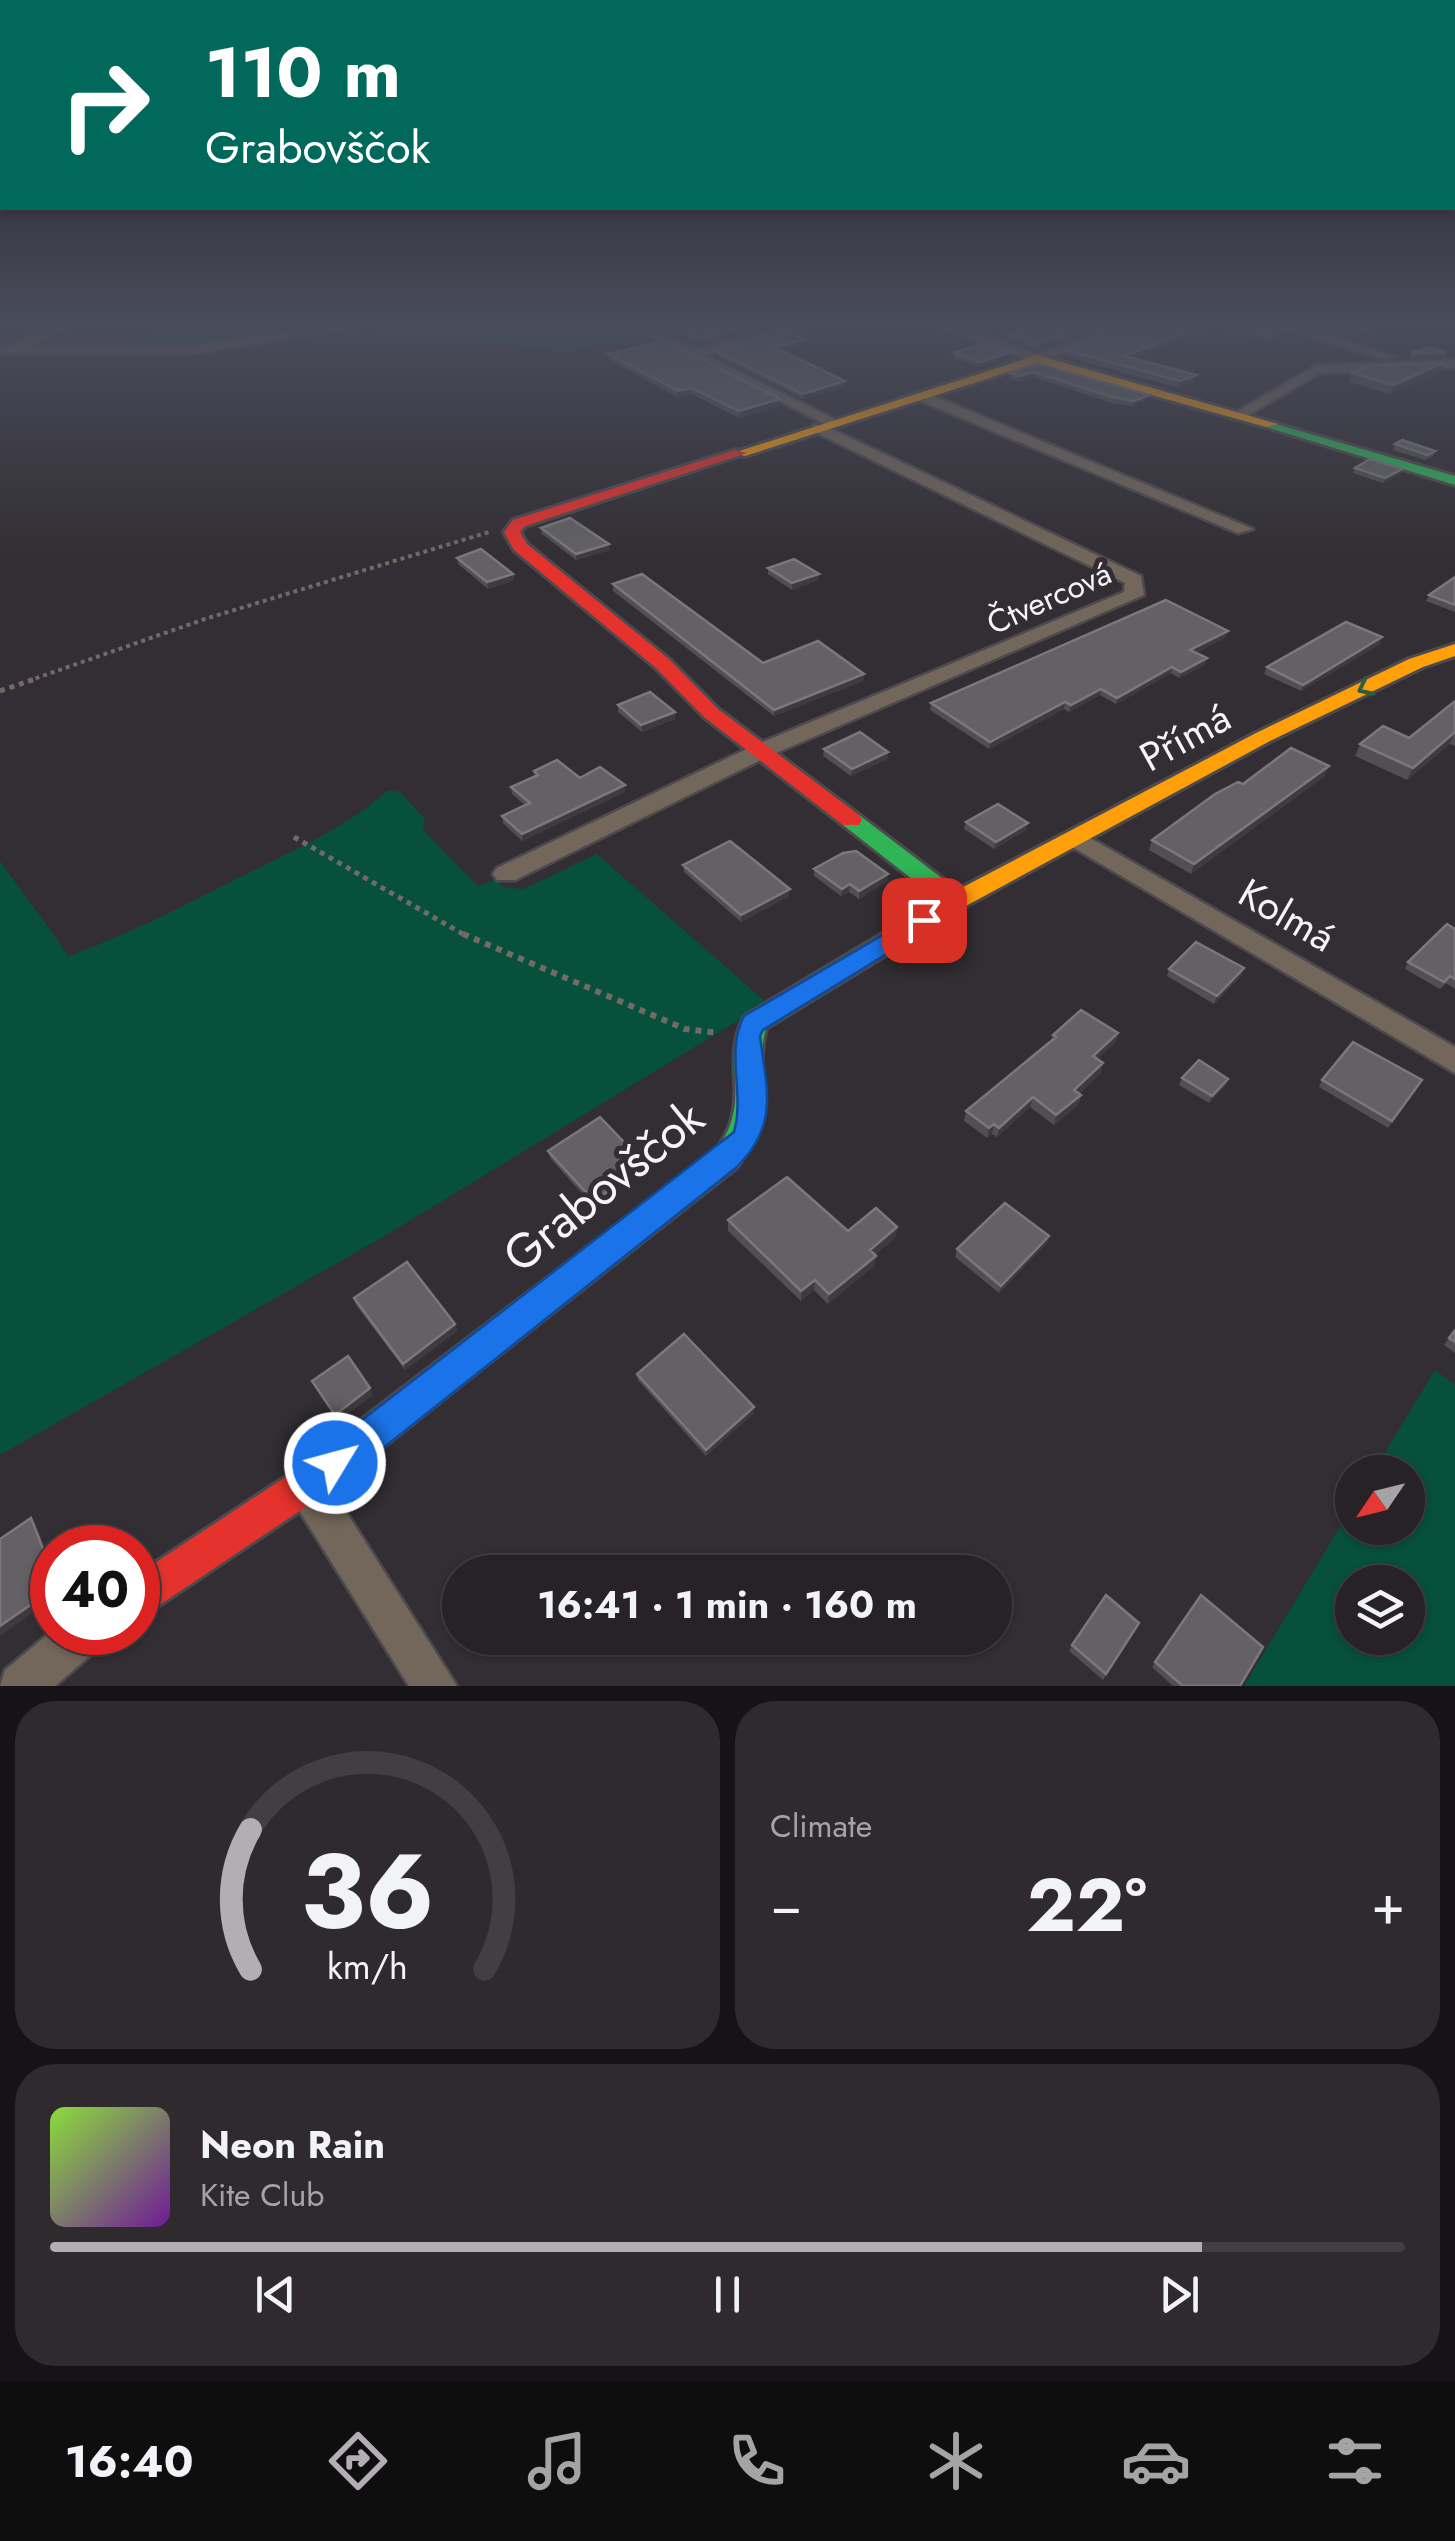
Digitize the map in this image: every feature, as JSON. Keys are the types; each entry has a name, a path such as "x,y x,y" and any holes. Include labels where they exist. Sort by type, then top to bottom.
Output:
{"street":[{"path":"784,404 826,426"},
{"path":"747,1036 764,1014 956,901 760,751 520,546 512,532 516,527 897,404"},
{"path":"940,404 1244,529"},
{"path":"1203,404 1455,481"},
{"path":"1240,414 1257,404"},
{"name":"Čtvercová","path":"760,751 1120,604 1137,588 1134,580 826,426"},
{"name":"Přímá","path":"956,901 1263,738 1416,663 1455,650"},
{"path":"506,874 760,751"},
{"name":"Kolmá","path":"1078,839 1455,1061"},
{"name":"Grabovščok","path":"160,1581 248,1520 306,1486 675,1201 747,1138 755,1108 747,1036"},
{"path":"306,1486 435,1686"},
{"path":"21,1686 58,1655"}],"path":[{"path":"0,691 205,619 516,527"},
{"path":"294,837 450,928 526,965 685,1029 747,1036"}],"green space":[{"path":"388,790 400,792 425,819 423,830 478,886 496,879 503,887 523,889 597,854 767,1003 388,1234 0,1455 0,861 69,956 154,920 296,850 353,817"},
{"path":"1435,1370 1455,1385 1455,1686 1244,1686 1335,1535 1335,1545 1425,1545 1425,1455 1383,1455"}],"building":[{"path":"724,404 764,404 739,411"},
{"path":"1402,440 1435,451 1427,455 1395,444"},
{"path":"1370,459 1402,469 1385,478 1355,468"},
{"path":"570,518 609,544 576,554 541,528"},
{"path":"481,549 513,574 487,582 457,558"},
{"path":"794,559 819,574 792,583 768,568"},
{"path":"642,574 763,663 818,641 864,674 774,710 613,584"},
{"path":"1455,577 1455,605 1429,595"},
{"path":"1166,600 1228,631 1190,650 1207,658 1181,672 1172,667 1117,698 1101,689 1071,705 1065,702 990,742 931,703"},
{"path":"1346,622 1382,637 1303,685 1267,667"},
{"path":"650,692 675,712 641,725 618,705"},
{"path":"1455,701 1455,732 1413,768 1360,744 1383,726 1409,738"},
{"path":"860,732 888,752 852,769 824,749"},
{"path":"1291,748 1329,766 1194,864 1152,840 1215,794 1238,782 1243,784"},
{"path":"557,760 580,778 600,767 625,785 522,834 502,816 530,803 511,787 538,775 534,771"},
{"path":"998,804 1028,823 996,842 966,822"},
{"path":"730,841 790,889 741,915 683,865"},
{"path":"856,851 888,874 859,891 850,884 842,889 814,869 843,853"},
{"path":"1447,924 1455,929 1455,979 1450,976 1444,982 1408,962"},
{"path":"1196,942 1244,968 1217,996 1169,969"},
{"path":"1081,1010 1118,1033 1093,1056 1103,1063 1074,1090 1081,1095 1056,1115 1033,1097 999,1128 994,1124 989,1128 966,1111 1056,1037 1053,1035"},
{"path":"1353,1042 1422,1080 1392,1121 1322,1080"},
{"path":"1199,1060 1228,1079 1212,1096 1182,1078"},
{"path":"600,1117 646,1165 594,1201 548,1151"},
{"path":"787,1177 848,1231 876,1208 897,1227 870,1250 876,1256 829,1294 815,1280 801,1291 728,1220"},
{"path":"1005,1203 1049,1236 1001,1286 957,1249"},
{"path":"407,1262 455,1324 403,1364 354,1298"},
{"path":"684,1334 754,1407 706,1450 637,1374"},
{"path":"348,1356 370,1388 335,1415 312,1381"},
{"path":"31,1518 30,1605 0,1626 0,1539"},
{"path":"1106,1595 1139,1623 1106,1674 1072,1645"},
{"path":"1201,1595 1263,1647 1240,1686 1183,1686 1155,1662"}],"traffic: fast":[{"path":"1271,424 1455,481"},
{"path":"469,1358 727,1158 748,1122 749,1043 754,1023 956,901 851,820"}],"traffic: slow":[{"path":"740,453 896,404"},
{"path":"1198,404 1271,424"},
{"path":"956,901 1263,737 1416,663 1455,650"}],"traffic: jam":[{"path":"740,453 519,523 512,532 520,547 663,664 711,713 851,820"},
{"path":"160,1581 306,1485 469,1358"}],"route":[{"path":"335,1463 727,1158 747,1138 755,1108 747,1054 747,1036 754,1024 764,1014 924,920"}]}
